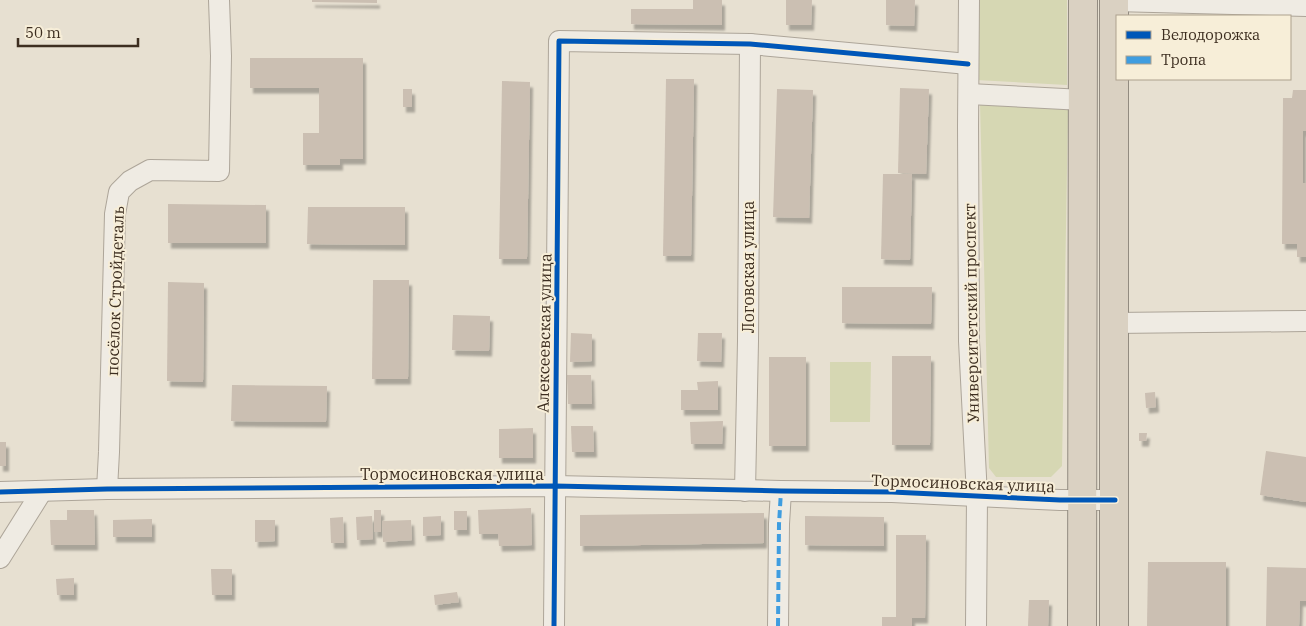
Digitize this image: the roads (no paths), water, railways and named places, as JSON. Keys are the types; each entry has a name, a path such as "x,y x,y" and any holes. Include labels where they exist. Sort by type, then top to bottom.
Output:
{"highway":[{"path":"1082,626 1083,0"},
{"path":"1114,0 1114,626"}],"street":[{"name":"посёлок Стройдеталь","path":"107,489 115,214 119,192 130,181 150,170 219,172 221,56 219,0"},
{"name":"Университетский проспект","path":"969,0 969,341 977,496 976,626"},
{"path":"1114,0 1306,6"},
{"name":"Алексеевская улица","path":"554,626 559,41 750,44"},
{"path":"750,44 968,64"},
{"name":"Логовская улица","path":"745,491 750,44"},
{"path":"969,94 1083,100"},
{"path":"1114,323 1306,321"},
{"name":"Тормосиновская улица","path":"0,492 107,489 555,486 745,491 892,492 1082,501 1114,500"},
{"path":"0,558 42,491"},
{"path":"778,626 781,491"}]}
